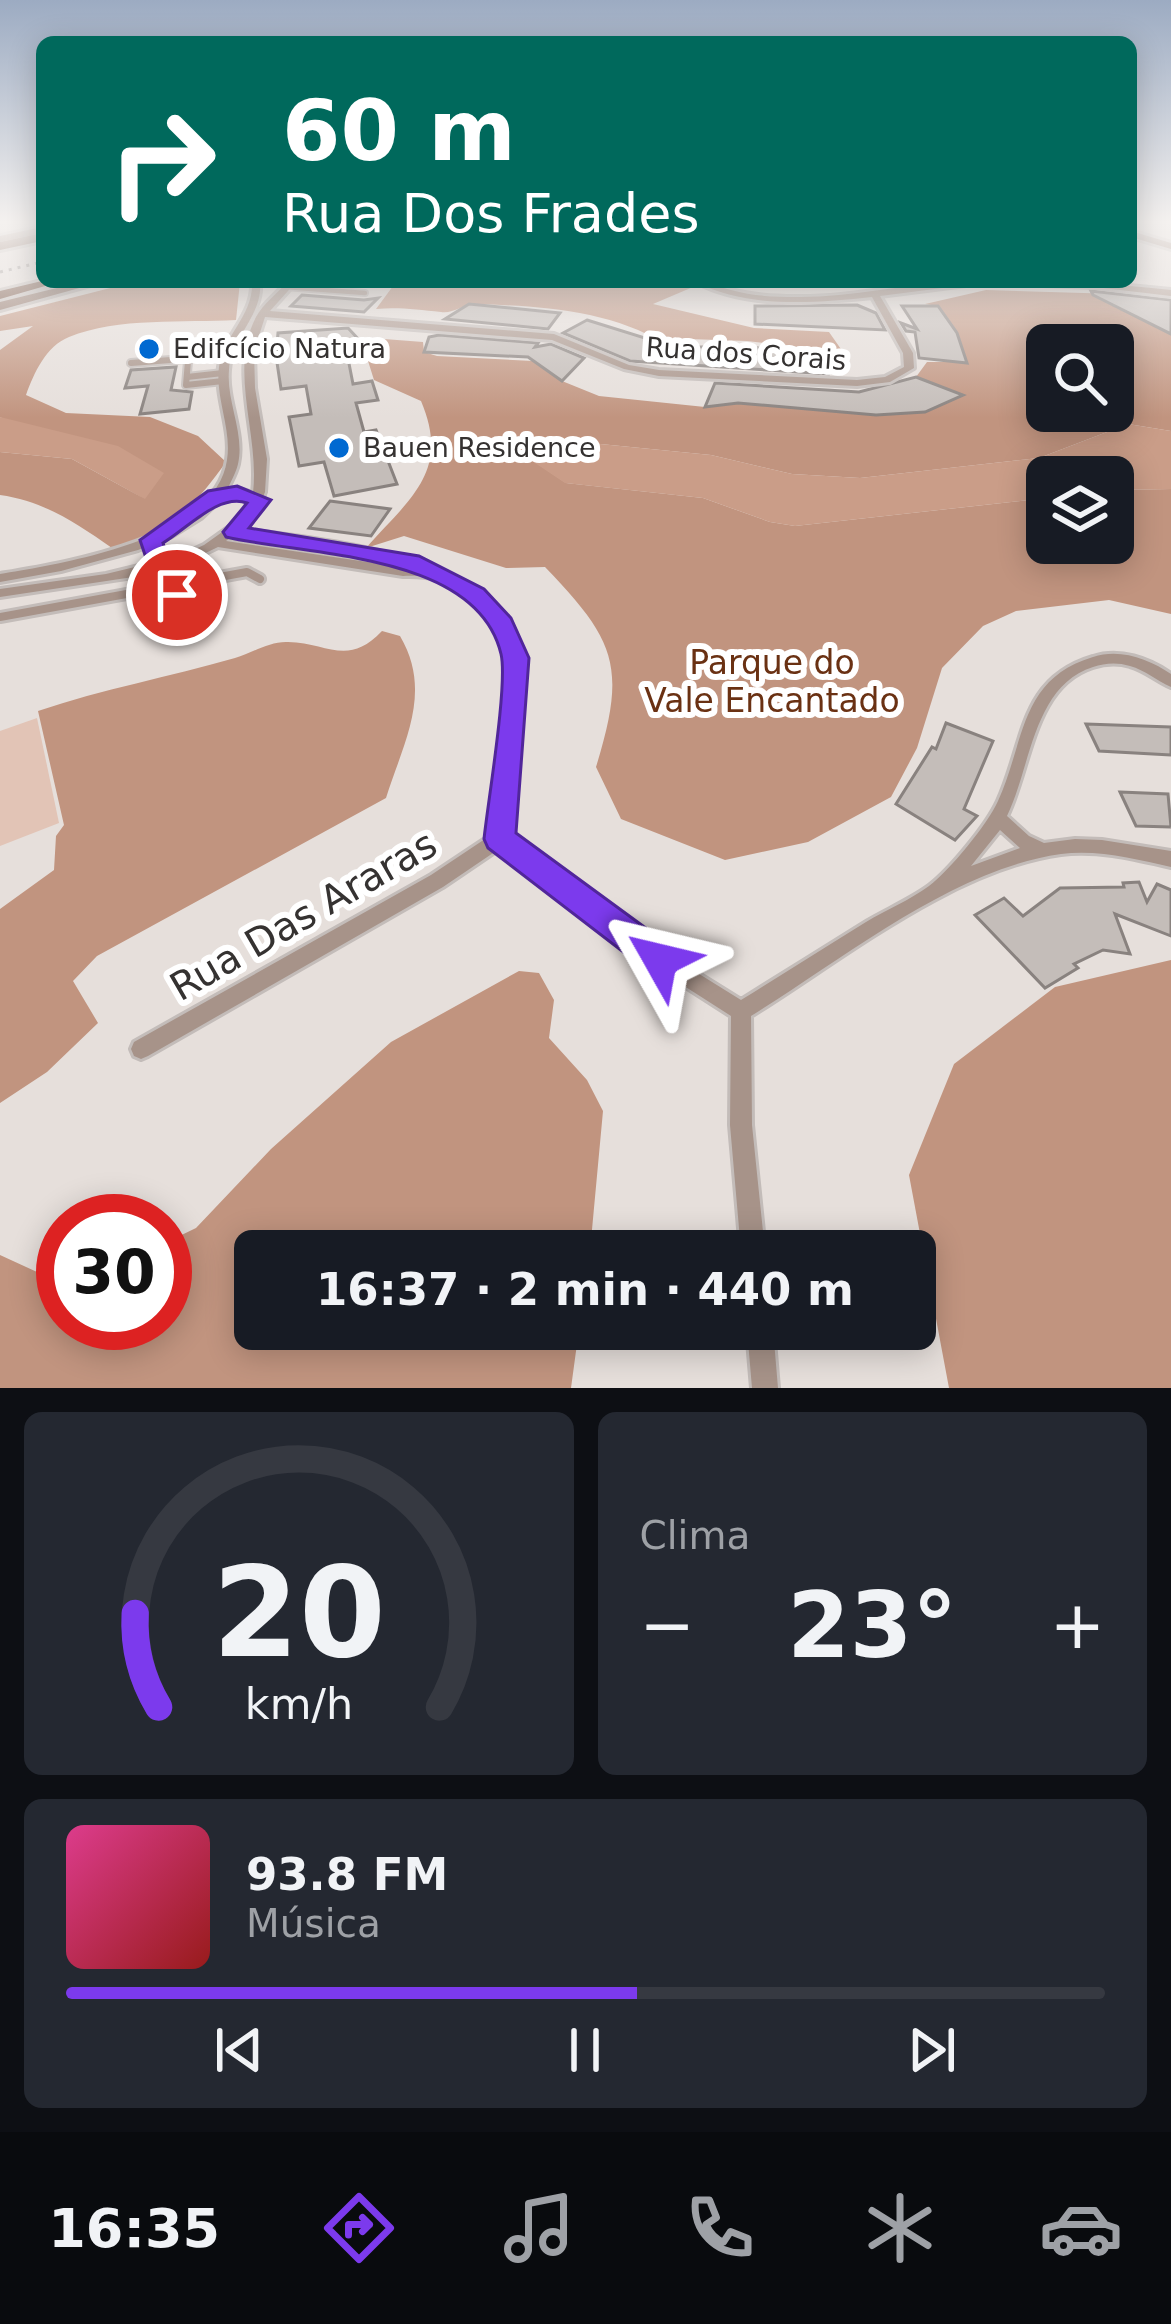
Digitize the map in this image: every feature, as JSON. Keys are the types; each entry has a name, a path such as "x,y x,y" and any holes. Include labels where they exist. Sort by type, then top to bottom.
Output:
{"main road":[{"path":"0,306 70,288"}],"street":[{"path":"0,578 90,560 152,540 191,517 215,495 232,471 233,459 223,377 227,347 256,299 256,288"},
{"path":"0,593 172,562 234,532 260,500 262,467 245,365 266,310 286,288"},
{"path":"722,288 759,298 876,296 939,288"},
{"path":"1118,288 1170,300"},
{"name":"Rua dos Corais","path":"266,310 568,340 614,362 659,373 873,382 897,377 910,363 876,296"},
{"path":"215,495 246,493 260,500"},
{"path":"234,532 432,570 460,584 489,608 502,624 516,658 500,839 660,960 741,1011"},
{"path":"152,540 154,553 172,562"},
{"path":"217,543 361,559"},
{"path":"931,896 998,818 1039,705 1059,679 1081,666 1114,658 1150,668 1171,682"},
{"path":"998,818 1023,842 1042,850"},
{"name":"Rua Das Araras","path":"141,1049 437,881 500,839"},
{"path":"741,1011 931,896 1004,860 1066,846 1124,849 1171,859"},
{"path":"741,1011 741,1125 751,1230"},
{"path":"762,1350 765,1388"}],"lane":[{"path":"318,288 365,293"},
{"path":"131,363 184,359 188,361 186,385 223,377"},
{"path":"172,562 181,598 207,591 210,578"},
{"path":"0,617 252,572 260,580"}],"shaded area":[{"path":"0,417 118,446 164,473 145,499 72,459 0,452"},
{"path":"1134,425 1171,431 1171,489 1134,490 1134,456 1044,456 1107,432 1134,432"},
{"path":"540,438 711,455 792,474 860,478 1026,459 1026,500 795,526 703,498 565,483 520,453 522,446"},
{"path":"37,718 59,823 0,846 0,731"}],"green space":[{"path":"110,288 239,288 236,320 130,324 61,341 37,369 26,395 66,413 150,417 198,436 226,462 177,517 112,548 45,508 0,495 0,452 72,459 145,499 0,417 0,350 33,326 0,331 0,316"},
{"path":"392,288 691,288 653,304 754,328 829,332 843,352 747,341 689,339 664,344 598,317 549,309 476,304 445,312 376,309"},
{"name":"Parque do Vale Encantado","path":"986,290 1117,294 1171,334 1171,431 1134,425 1134,324 1026,324 1026,432 1107,432 1026,459 860,478 792,474 711,455 540,438 522,445 520,452 566,483 703,498 795,526 1026,500 1026,564 1134,564 1134,490 1171,489 1171,614 1109,600 1016,611 983,626 942,668 917,748 891,797 808,842 725,860 621,819 596,767 611,704 609,657 587,615 545,567 506,568 404,536 366,548 411,498 428,466 431,447 421,401 374,380 363,345 384,339 423,342 424,352 437,356 533,361 562,381 599,396 705,407 738,403 876,415 925,412 961,395 916,377 927,362 967,362 957,333 938,306 925,304"},
{"path":"382,631 400,636 410,657 415,697 386,798 97,956 73,981 98,1023 47,1072 0,1103 0,909 54,870 56,836 64,825 38,711 275,643 348,651"},
{"path":"1171,960 1171,1388 949,1388 936,1319 936,1230 919,1230 909,1175 954,1064 1055,987"},
{"path":"519,971 539,973 554,1000 549,1038 587,1080 603,1111 592,1230 234,1230 234,1350 576,1350 571,1388 0,1388 0,1255 36,1272 36,1350 192,1350 192,1230 271,1149 391,1042"}],"building":[{"path":"1091,291 1171,300 1171,334 1093,295"},
{"path":"302,295 378,298 364,312 291,306"},
{"path":"469,304 560,313 548,329 445,319"},
{"path":"857,305 876,313 885,330 755,324 755,306"},
{"path":"902,306 938,306 957,333 967,363 919,358 915,332 906,331 901,323 917,329"},
{"path":"587,320 645,338 663,358 683,347 751,347 826,357 828,374 630,361 563,333"},
{"path":"348,328 361,342 345,343 353,384 372,381 378,400 356,403 364,432 376,430 397,484 334,496 324,462 299,466 289,417 311,414 306,386 281,389 276,356 278,333"},
{"path":"429,337 538,343 535,347 551,344 584,358 562,381 528,357 424,352"},
{"path":"176,367 171,390 192,392 189,409 140,414 148,386 125,388 131,370"},
{"path":"916,377 963,395 925,412 876,415 738,403 705,407 715,383 859,392"},
{"path":"330,501 390,509 371,536 309,528"},
{"path":"946,723 993,741 964,809 977,816 955,840 896,804 932,747 936,749"},
{"path":"1086,724 1171,727 1171,755 1099,751"},
{"path":"1120,792 1168,794 1171,827 1136,826"},
{"path":"1139,882 1147,902 1157,884 1171,890 1171,936 1115,914 1130,954 1103,950 1074,964 1078,968 1045,988 975,915 1004,898 1023,916 1060,888 1124,887 1123,883"}],"place":[{"name":"Edifcício Natura","path":"149,349"},
{"name":"Bauen Residence","path":"339,448"}],"route":[{"path":"177,595 172,562 154,553 152,540 191,517 215,495 237,492 260,500 234,532 410,561 446,575 476,595 502,624 516,658 500,839 660,960"}]}
